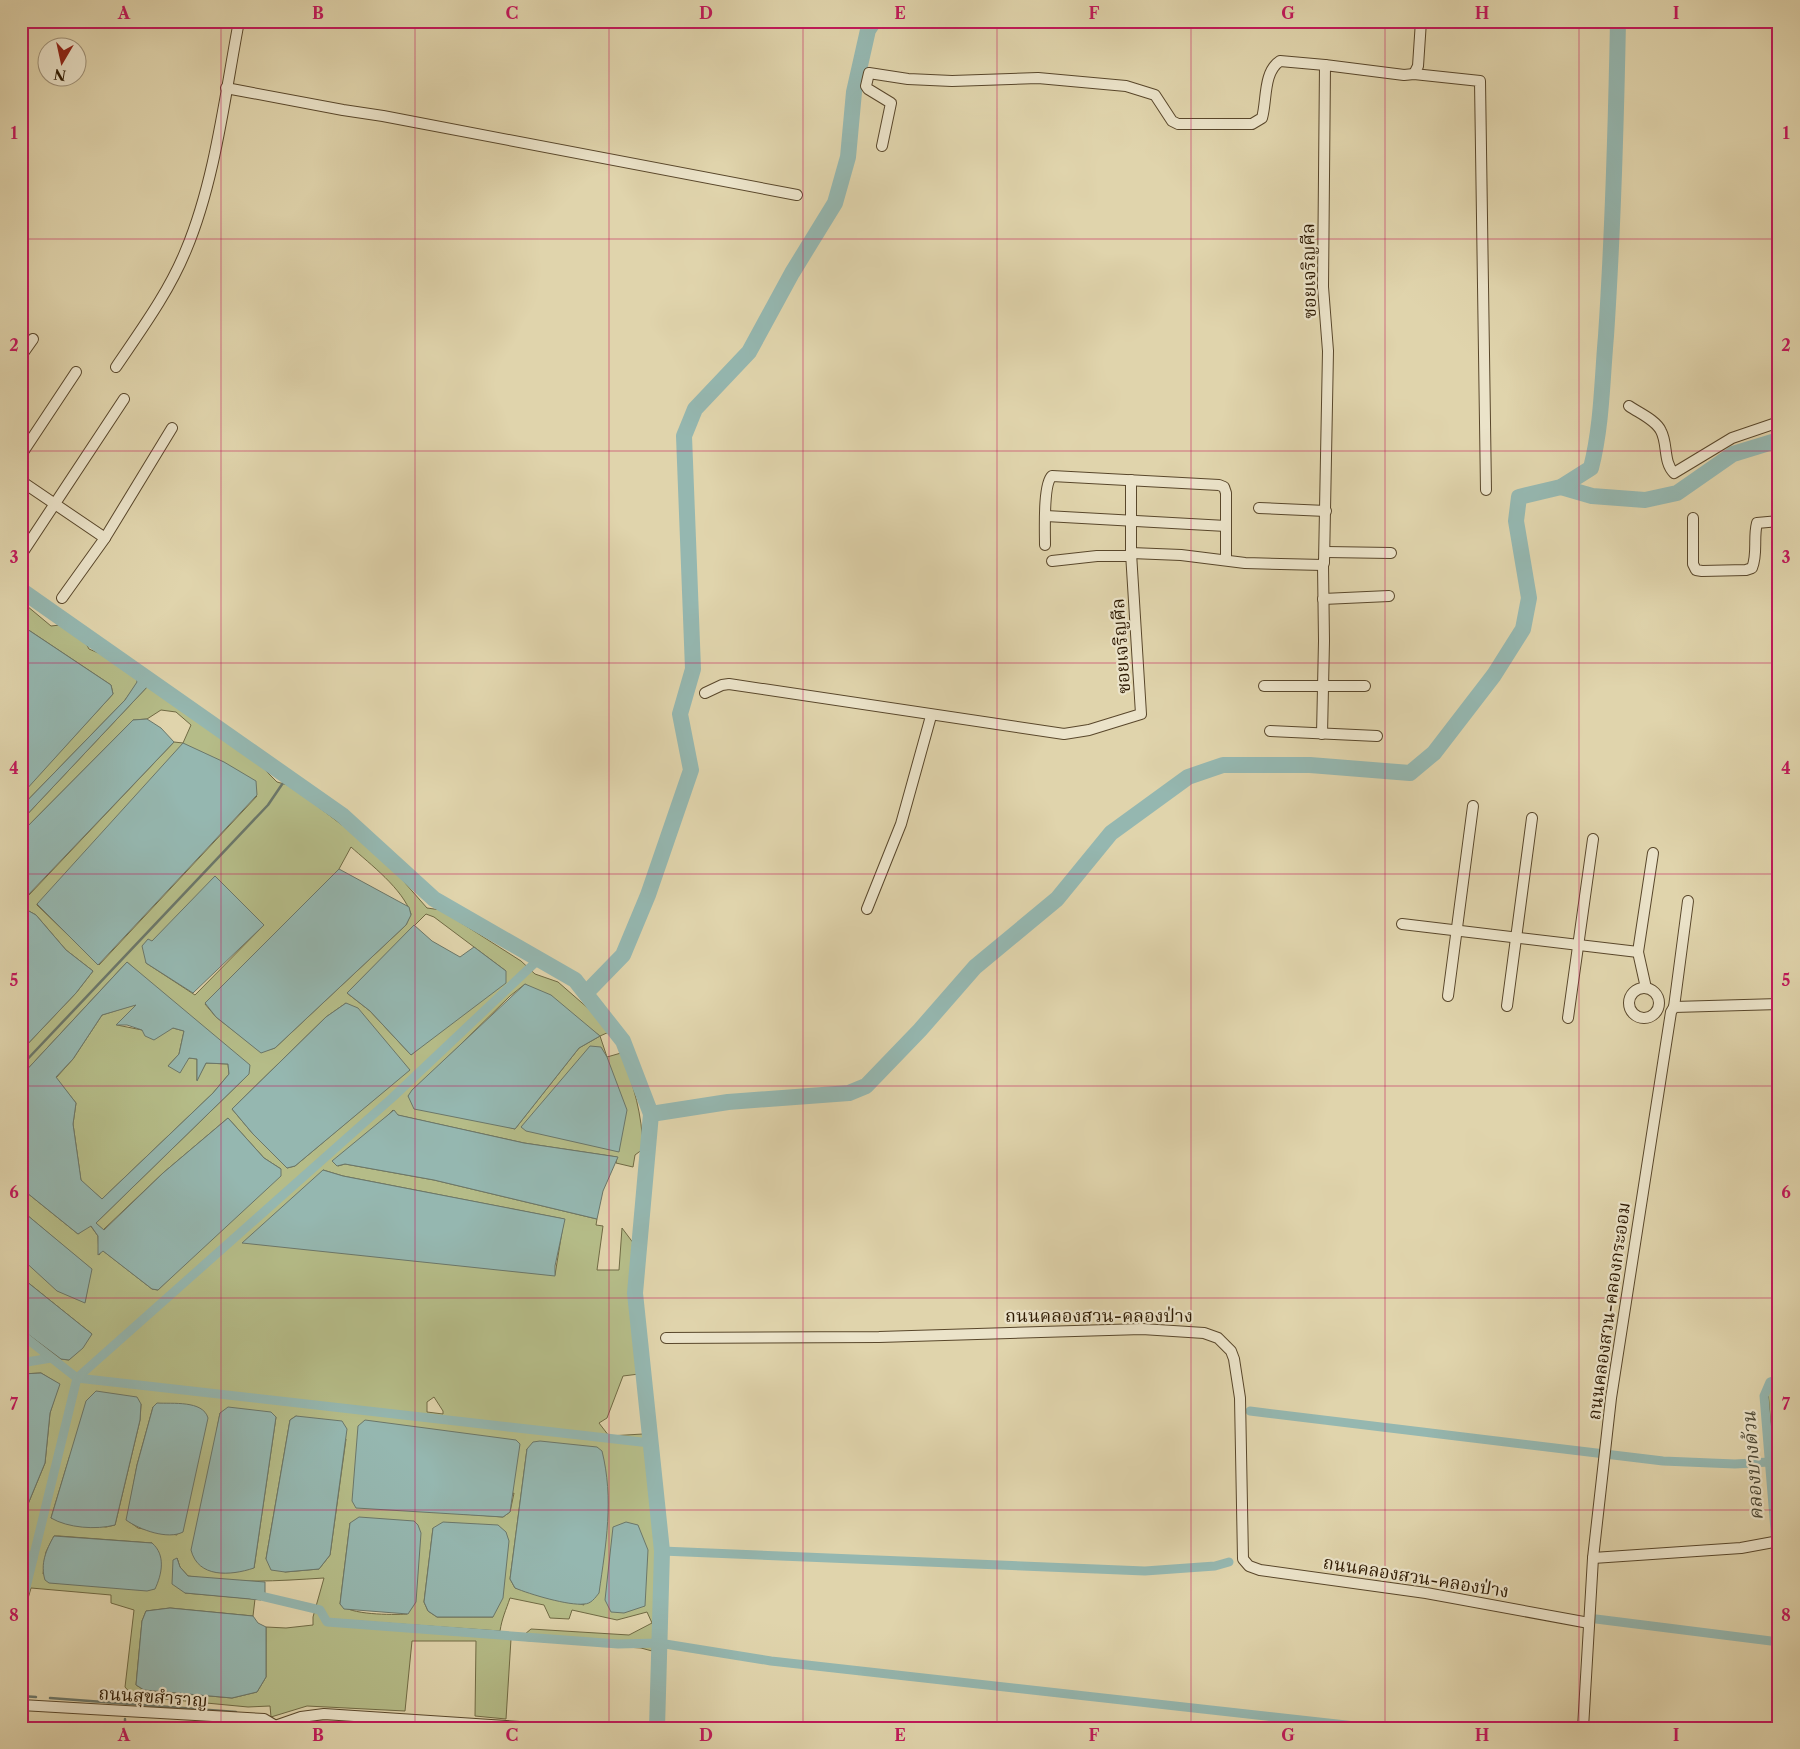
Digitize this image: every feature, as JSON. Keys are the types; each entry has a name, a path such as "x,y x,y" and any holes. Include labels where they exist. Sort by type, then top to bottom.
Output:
{"street":[{"path":"116,367 148,320 187,248 211,164 239,21"},
{"path":"1414,74 1418,66 1421,21"},
{"path":"882,146 891,103 868,89 867,75 870,72 908,79 952,81 1038,78 1126,86 1155,95 1172,121 1178,124 1252,124 1262,118 1269,76 1276,63 1280,61 1404,75 1414,74 1480,81 1486,490"},
{"name":"ซอยเจริญศีล","path":"1322,734 1322,565 1326,552 1328,351 1323,287 1325,65"},
{"path":"226,88 393,117 797,195"},
{"path":"21,356 32,339"},
{"path":"21,455 76,372"},
{"path":"21,555 124,399"},
{"path":"1629,406 1652,422 1662,432 1670,467 1674,473 1732,438 1779,422"},
{"path":"62,598 105,538 172,428"},
{"path":"1045,544 1049,480 1052,476 1222,486 1226,493 1226,560"},
{"path":"1131,480 1131,555"},
{"path":"21,481 105,538"},
{"path":"1259,508 1326,511"},
{"path":"1046,516 1226,526"},
{"path":"1693,518 1693,564 1696,570 1702,571 1746,570 1752,568 1757,523 1779,521"},
{"path":"1326,552 1392,553"},
{"path":"1052,561 1097,556 1131,555 1226,560 1244,563 1322,565"},
{"name":"ซอยเจริญศีล","path":"704,693 729,684 931,716 1064,734 1089,730 1142,714 1131,555"},
{"path":"1323,599 1389,596"},
{"path":"1264,686 1365,686"},
{"path":"867,909 899,830 931,716"},
{"path":"1270,730 1377,736"},
{"path":"1448,996 1473,806"},
{"path":"1507,1006 1532,818"},
{"path":"1568,1018 1592,839"},
{"path":"1646,988 1638,952 1653,853"},
{"name":"ถนนคลองสวน-คลองกระออม","path":"1583,1728 1593,1558 1611,1398 1688,901"},
{"path":"1402,924 1578,943 1638,952"},
{"path":"1646,988 1656,994 1658,1006 1654,1014 1645,1018 1636,1016 1629,1006 1630,997 1636,990 1646,988"},
{"path":"1658,1006 1672,1009 1779,1004"},
{"name":"ถนนคลองสวน-คลองป่าง","path":"666,1338 879,1337 1084,1329 1204,1332 1218,1338 1225,1344 1231,1351 1236,1368 1240,1398 1242,1549 1243,1558 1248,1566 1260,1570 1426,1592 1589,1623"},
{"path":"1593,1558 1764,1545 1779,1541"},
{"name":"ถนนสุขสำราญ","path":"21,1705 264,1719 278,1727"},
{"path":"278,1727 300,1716 324,1714 535,1728"}],"green space":[{"path":"21,601 51,626 60,625 82,636 89,649 115,660 136,677 138,682 125,700 21,807 21,789 25,790 113,694 111,685 21,625"},
{"path":"148,686 154,687 255,760 277,782 291,786 355,835 398,875 427,908 441,910 521,961 535,974 558,982 589,1009 609,1032 600,1036 607,1057 621,1053 630,1077 639,1112 643,1149 635,1155 633,1167 616,1163 617,1157 524,1143 397,1115 393,1110 338,1166 345,1164 434,1180 597,1219 596,1225 603,1226 597,1270 619,1270 622,1228 634,1244 633,1309 639,1374 623,1376 607,1418 599,1423 609,1436 643,1434 652,1487 658,1542 658,1597 652,1651 641,1648 518,1640 531,1629 629,1635 652,1623 647,1612 617,1620 572,1610 569,1619 550,1618 544,1605 510,1598 500,1631 328,1619 328,1625 511,1639 506,1719 475,1716 476,1641 412,1641 405,1711 307,1706 271,1717 270,1706 248,1707 133,1696 125,1687 134,1610 111,1603 111,1595 31,1588 21,1623 21,1521 45,1463 50,1413 59,1384 41,1373 21,1374 21,1329 61,1359 69,1360 92,1334 21,1277 21,1258 85,1302 91,1269 21,1210 21,1188 78,1234 90,1225 98,1236 99,1255 102,1250 152,1289 158,1290 281,1169 264,1158 228,1118 163,1173 103,1230 96,1223 249,1074 127,962 21,1076 21,1051 76,993 93,971 66,950 36,915 27,910 21,916 21,896 29,895 174,742 183,743 191,725 176,712 161,710 147,719 133,720 21,833 21,821","holes":["257,796 99,965 37,904","351,847 394,886 401,895 411,914 406,925 275,1048 261,1052 216,1017 205,1004 339,869","426,914 434,917 506,971 411,1055 370,1011 347,993","264,925 195,995 146,963 152,942","525,984 600,1036 579,1048 515,1129 408,1096 510,996","346,1003 409,1070 295,1166 287,1168 253,1134 232,1109 326,1017","323,1170 343,1176 564,1219 555,1275 435,1262","434,1397 443,1414 427,1412 427,1402","141,1404 140,1420 115,1525 106,1527 51,1518 70,1455","153,1407 177,1535 138,1528 127,1520 137,1465","220,1413 276,1417 254,1568 217,1429","296,1416 346,1439 330,1555 319,1569 285,1572 266,1559 290,1420","527,1449 584,1605 515,1588 510,1579","514,1493 510,1512 503,1517 464,1514","350,1523 407,1614 361,1612 345,1608 340,1604","433,1528 493,1617 437,1617 428,1611 424,1602","54,1536 152,1543 43,1574 46,1552","177,1558 180,1567 188,1576 206,1579 256,1581 324,1578 313,1617 313,1625 286,1628 266,1627 266,1677 257,1692 232,1698 144,1690 136,1685 142,1621 146,1611 170,1608 253,1616 255,1599 185,1593"]},
{"path":"137,1004 117,1025 142,1030 173,1028 184,1031 179,1054 168,1066 189,1058 197,1059 197,1080 206,1063 228,1064 229,1074 213,1093 102,1199 81,1181 73,1124 76,1103 56,1078 73,1059 102,1015"},
{"path":"1776,1383 1779,1383 1779,1528 1768,1391"},
{"path":"309,1721 418,1723 462,1728 289,1728 292,1725"}],"water":[{"path":"21,625 111,685 113,694 25,791 21,789"},
{"path":"136,677 154,687 148,686 21,821 21,807 125,700 137,682"},
{"path":"147,719 161,728 174,742 28,895 21,896 21,833 133,720"},
{"path":"183,743 224,762 256,781 257,795 98,965 37,904"},
{"path":"339,869 409,907 411,915 406,925 275,1048 261,1053 216,1017 205,1003"},
{"path":"215,876 264,925 193,993 146,963 142,946 148,939 152,941"},
{"path":"27,910 36,915 66,950 93,971 76,993 21,1051 21,916"},
{"path":"414,925 432,941 460,957 474,947 506,971 506,983 411,1055 370,1011 347,993"},
{"path":"127,962 250,1065 249,1074 96,1223 104,1230 163,1173 228,1118 264,1158 281,1169 281,1176 158,1290 152,1289 103,1251 98,1255 98,1236 91,1226 78,1234 21,1188 21,1076","holes":["136,1005 116,1025 127,1025 142,1030 145,1036 154,1040 173,1028 184,1031 179,1054 168,1066 180,1073 189,1058 197,1059 197,1081 206,1063 228,1064 229,1074 213,1093 102,1199 81,1180 73,1124 76,1103 56,1077 73,1059 102,1015"]},
{"path":"525,984 551,995 600,1036 579,1048 515,1129 414,1109 408,1096 412,1090"},
{"path":"346,1003 358,1008 410,1070 295,1166 287,1168 253,1134 232,1109 326,1017"},
{"path":"590,1046 601,1047 607,1057 627,1110 619,1152 526,1131 521,1127"},
{"path":"394,1110 398,1115 524,1143 618,1157 603,1191 597,1219 434,1180 345,1164 337,1166 332,1161"},
{"path":"323,1170 343,1176 565,1219 555,1266 555,1276 242,1243"},
{"path":"21,1210 92,1269 85,1303 57,1291 21,1258"},
{"path":"21,1277 92,1334 83,1348 69,1360 61,1359 21,1329"},
{"path":"41,1373 60,1384 50,1413 45,1463 21,1521 21,1374"},
{"path":"96,1391 137,1397 141,1404 140,1420 115,1525 107,1527 74,1526 51,1518 86,1401"},
{"path":"157,1403 178,1403 194,1406 205,1412 208,1418 183,1532 170,1535 154,1533 126,1520 137,1465 153,1407"},
{"path":"228,1407 271,1412 276,1417 254,1568 225,1573 208,1570 200,1566 191,1550 220,1413"},
{"path":"296,1416 342,1421 347,1429 330,1555 319,1569 285,1572 271,1570 266,1559 290,1420"},
{"path":"365,1420 516,1440 520,1444 510,1512 503,1517 356,1508 352,1501 358,1426"},
{"path":"540,1441 597,1447 602,1451 608,1487 608,1522 599,1593 586,1604 569,1603 530,1593 515,1588 510,1579 527,1449 533,1442"},
{"path":"359,1517 414,1521 418,1525 421,1533 416,1602 408,1614 344,1609 340,1604 350,1523"},
{"path":"443,1522 498,1525 506,1532 509,1541 503,1598 493,1617 437,1617 428,1611 424,1602 433,1528"},
{"path":"626,1522 638,1525 648,1550 645,1606 624,1613 611,1612 605,1600 613,1527"},
{"path":"54,1536 152,1543 161,1559 161,1571 155,1589 147,1591 49,1583 45,1580 43,1568 46,1552"},
{"path":"177,1558 180,1567 188,1576 265,1582 265,1594 261,1600 185,1593 172,1584 173,1560"},
{"path":"170,1608 253,1616 258,1623 266,1627 266,1677 257,1692 232,1698 144,1690 136,1685 142,1621 146,1611"}],"waterway":[{"path":"586,993 623,955 648,895 691,770 680,714 693,669 684,436 695,409 749,352 792,273 835,203 848,157 854,92 868,30 874,21"},
{"path":"651,1114 728,1102 849,1093 866,1086 920,1030 975,967 1057,899 1111,833 1188,777 1223,765 1310,765 1410,773 1434,753 1494,675 1523,629 1529,598 1516,521 1519,497 1561,487 1591,468 1600,419 1608,297 1614,178 1618,21"},
{"path":"1561,487 1592,496 1645,500 1677,493 1733,454 1779,440"},
{"path":"21,590 342,815 434,899 575,980 623,1041 651,1114 635,1293 662,1551 657,1728"},
{"path":"21,1066 268,805 287,777"},
{"path":"21,1608 77,1378 393,1097 539,959"},
{"path":"21,1334 77,1378 650,1443"},
{"path":"21,1363 51,1358"},
{"name":"คลองบางด้วน","path":"1779,1379 1770,1382 1764,1396 1775,1530 1779,1619"},
{"path":"1250,1411 1663,1461 1735,1464 1769,1462"},
{"name":"คลองบางด้วน","path":"1774,1523 1779,1523"},
{"path":"21,1550 33,1559"},
{"path":"662,1551 1145,1571 1215,1566 1229,1562"},
{"path":"252,1594 320,1610 327,1622 618,1644 659,1643 771,1661 1373,1728"},
{"path":"1596,1619 1779,1642"},
{"path":"21,1696 36,1697"},
{"path":"50,1698 236,1712"},
{"path":"125,1719 125,1728"}]}
